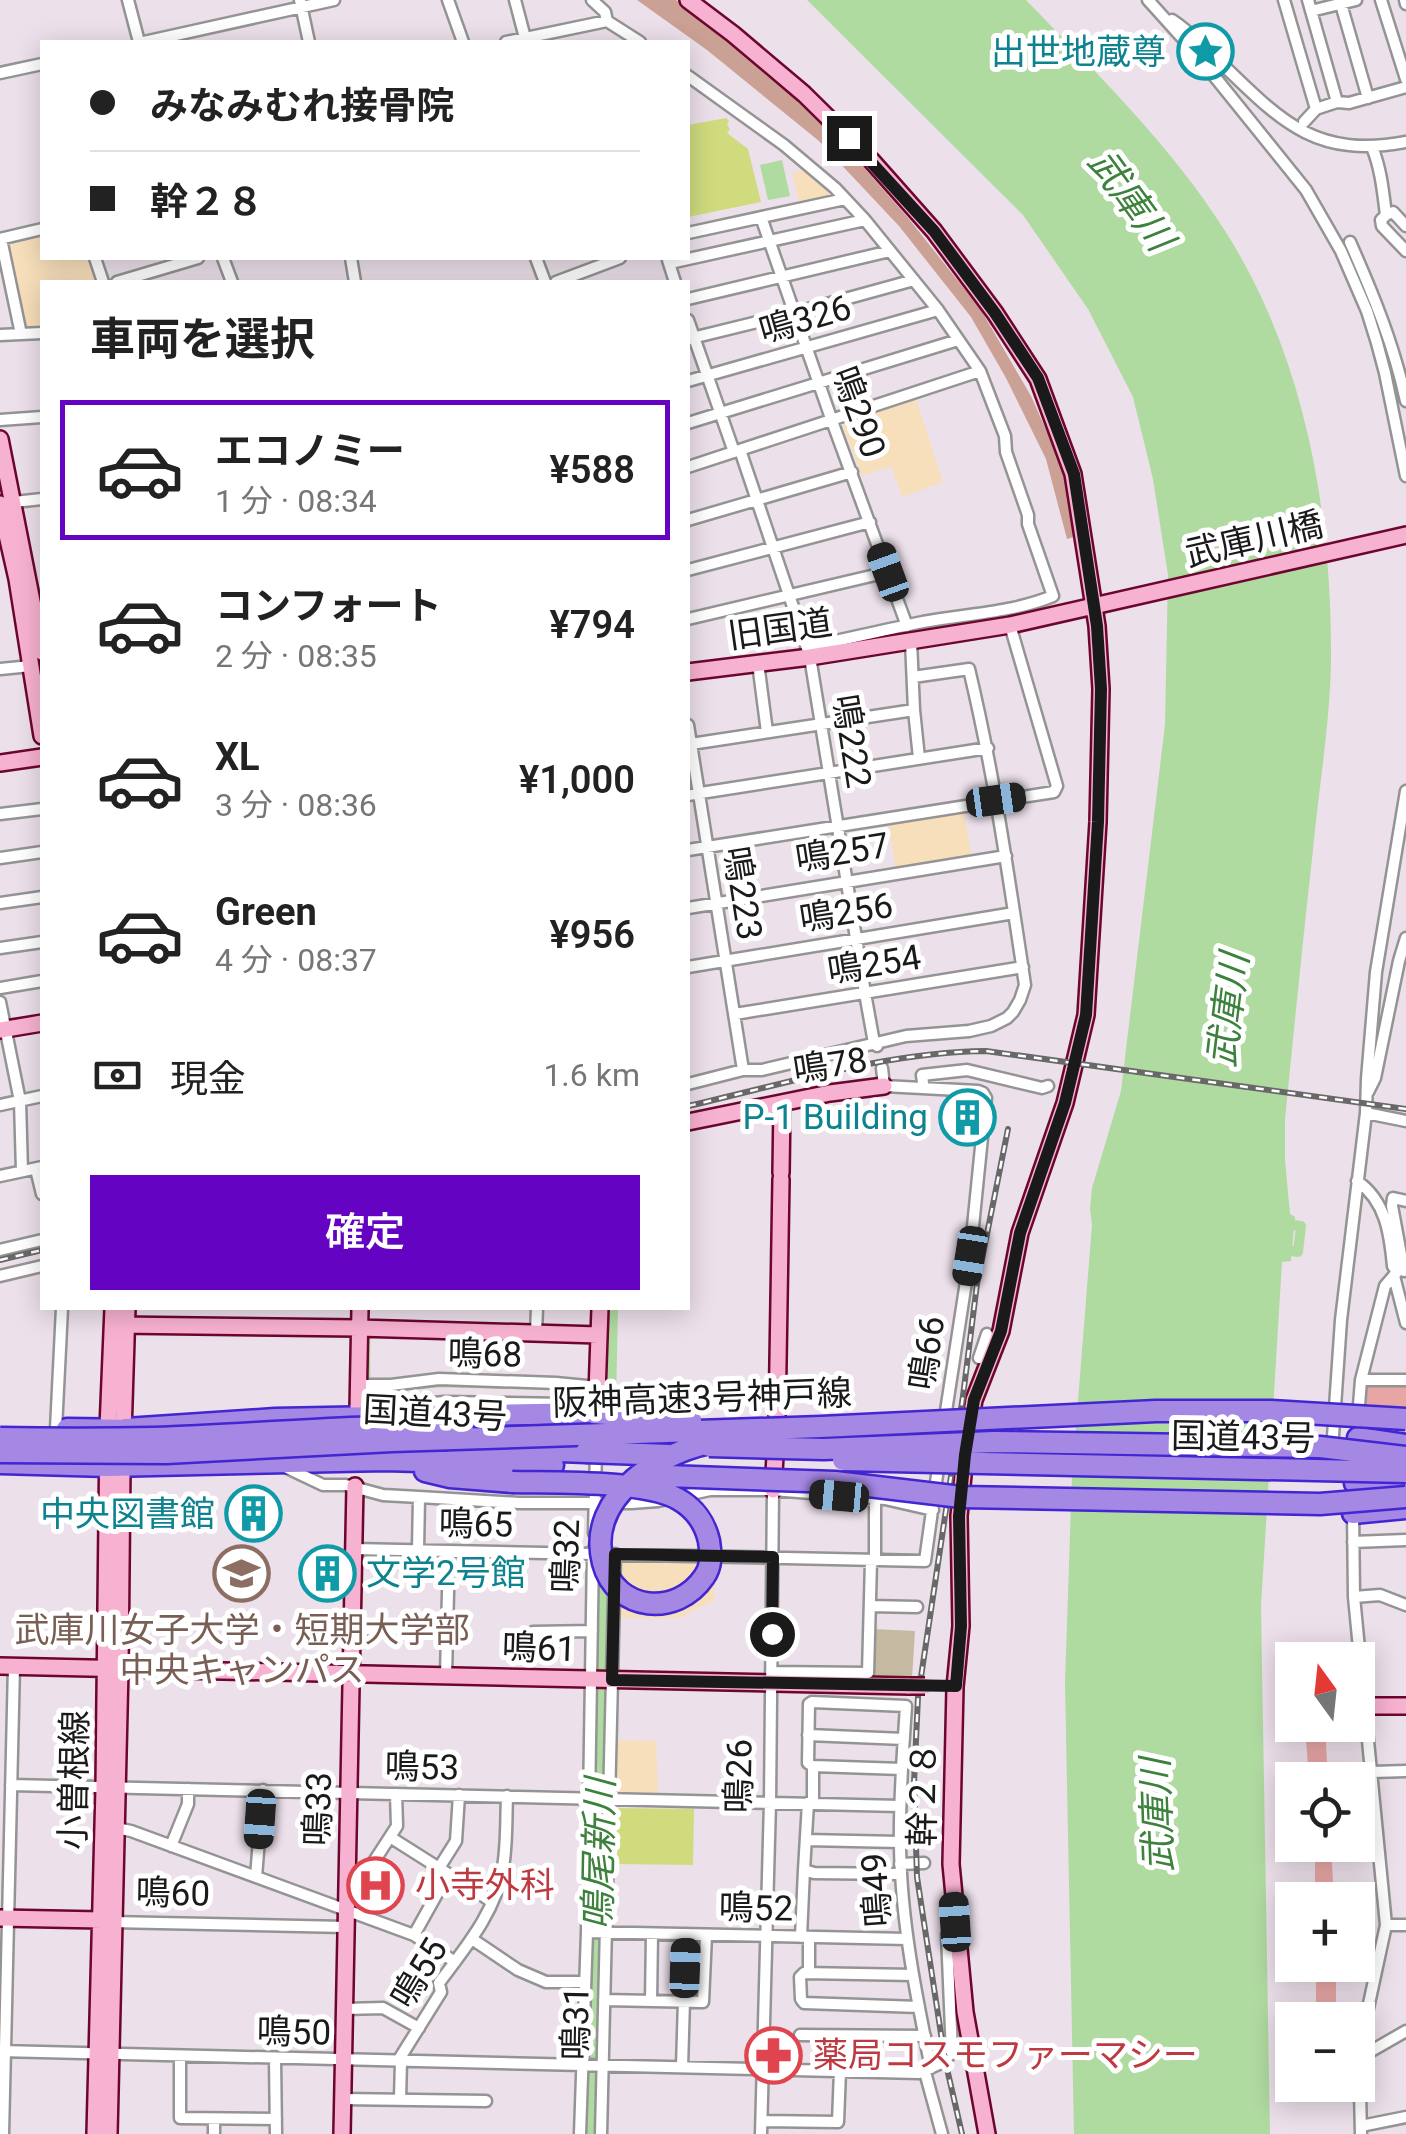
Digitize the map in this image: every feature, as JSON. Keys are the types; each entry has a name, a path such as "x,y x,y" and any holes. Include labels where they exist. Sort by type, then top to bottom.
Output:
{"highway":[{"name":"阪神高速3号神戸線","path":"0,1438 142,1438 427,1426 667,1429 1157,1409 1271,1409 1406,1418"},
{"name":"阪神高速3号神戸線","path":"0,1452 166,1453 1156,1411 1271,1411 1406,1418"},
{"path":"115,1429 275,1419 593,1412 772,1424"},
{"path":"385,1460 450,1477 512,1482 580,1484 608,1486 624,1487 640,1488 677,1498 701,1521 711,1554 708,1571 698,1585 670,1604 654,1605 626,1596 603,1565 602,1530 622,1490 630,1483 637,1476 671,1454 699,1444 726,1441 926,1431 1087,1415"},
{"name":"国道43号","path":"0,1429 115,1429 433,1446 585,1464 1406,1484"},
{"path":"1358,1438 1406,1445"},
{"path":"433,1446 587,1444 824,1449 994,1442 1320,1447 1406,1458"},
{"name":"国道43号","path":"0,1463 115,1466 385,1460 528,1470 585,1464 953,1464 1406,1472"},
{"path":"585,1464 835,1482 962,1497 1320,1504 1406,1498"},
{"path":"1363,1512 1406,1508"}],"street":[{"path":"128,0 140,40"},
{"path":"149,40 301,4 334,0"},
{"path":"448,0 461,40"},
{"path":"515,0 524,38"},
{"path":"592,0 605,12 608,21 637,40"},
{"name":"幹２８","path":"688,0 804,94 871,160 934,231 995,313 1038,378 1074,474 1094,606 1101,689 1098,822 1086,1015 1065,1103 1020,1233 1001,1331 974,1400 959,1516 961,1626 948,1864 965,2012 987,2134"},
{"path":"1148,0 1306,190 1340,250 1377,343 1406,476"},
{"path":"1316,109 1286,6 1356,0"},
{"path":"1381,0 1401,48 1405,71"},
{"path":"301,4 308,40"},
{"path":"1341,4 1368,98"},
{"path":"1309,6 1337,102"},
{"path":"1166,20 1169,18 1188,31 1267,108 1304,133 1336,144 1372,147 1406,142"},
{"path":"515,40 608,21"},
{"path":"1293,32 1315,26"},
{"path":"1298,47 1320,41"},
{"path":"0,72 40,64"},
{"path":"690,77 784,145 836,188 865,220 938,310 980,371 1006,436 1006,452 1054,596 1032,605 909,633"},
{"path":"1311,92 1332,86"},
{"path":"1304,122 1316,109 1406,87"},
{"path":"1372,147 1386,215"},
{"path":"690,232 845,199"},
{"path":"1406,226 1393,212 1381,220 1382,226 1406,250"},
{"name":"鳴290","path":"761,217 909,633 919,758"},
{"path":"690,256 865,220"},
{"path":"21,334 0,239 40,229"},
{"path":"1350,242 1382,317 1406,400"},
{"path":"690,299 890,250"},
{"path":"124,280 191,260"},
{"path":"561,280 615,260"},
{"path":"157,270 161,280"},
{"path":"690,338 914,280"},
{"name":"鳴326","path":"690,380 938,310"},
{"path":"0,336 40,332"},
{"name":"鳴222","path":"690,338 757,499 809,652 864,993 876,1045"},
{"path":"690,422 958,340"},
{"path":"690,466 980,371"},
{"path":"0,420 40,417"},
{"path":"0,439 40,723"},
{"path":"690,519 852,472"},
{"path":"7,503 40,499"},
{"path":"7,503 34,584 40,635"},
{"path":"690,569 870,522"},
{"name":"武庫川橋","path":"1116,602 1406,535"},
{"path":"690,620 888,572"},
{"name":"旧国道","path":"690,672 758,663 909,633 1010,625 1116,602"},
{"path":"690,850 1054,792 1057,786 1010,625"},
{"path":"758,663 767,732"},
{"path":"0,669 31,666"},
{"path":"690,1083 906,1036 981,1029 1001,1022 1013,1012 1025,985 988,748 969,669 913,677"},
{"path":"691,744 914,710"},
{"name":"鳴223","path":"690,737 694,794 708,846 743,1070"},
{"path":"694,794 988,748"},
{"path":"0,763 40,757"},
{"path":"1333,1436 1341,1320 1366,1114 1376,972 1406,791"},
{"path":"0,814 40,809"},
{"path":"0,858 40,852"},
{"name":"鳴257","path":"690,908 1006,856"},
{"path":"0,903 40,898"},
{"name":"鳴256","path":"690,968 1014,913"},
{"path":"1367,1092 1374,1078 1406,938"},
{"path":"0,948 40,942"},
{"name":"鳴254","path":"735,1014 1022,967"},
{"path":"0,988 40,981"},
{"path":"0,1002 2,1030 20,1101 22,1171"},
{"path":"2,1030 40,1023"},
{"path":"882,1068 884,1086"},
{"path":"923,1083 922,1075 967,1070 1045,1087"},
{"name":"鳴78","path":"690,1122 830,1092 884,1086 983,1093"},
{"name":"鳴66","path":"873,1561 926,1562 978,1188 986,1098 983,1093"},
{"path":"0,1104 40,1096"},
{"name":"鳴26","path":"761,2134 770,1802 772,1424 782,1103"},
{"path":"1366,1114 1406,1121"},
{"path":"0,1176 39,1168"},
{"path":"1357,1181 1385,1215 1393,1266 1400,1272"},
{"path":"1406,1201 1393,1198 1392,1206 1406,1323"},
{"path":"0,1250 40,1240"},
{"path":"0,1276 40,1266"},
{"path":"1358,1642 1353,1542 1363,1512 1358,1438 1361,1380 1385,1286 1400,1272"},
{"path":"56,1430 62,1310"},
{"name":"小曽根線","path":"114,1310 120,1325"},
{"name":"小曽根線","path":"96,2134 104,2055 115,1429 120,1325 126,1310"},
{"path":"358,1410 365,1385 360,1310"},
{"path":"536,1333 537,1310"},
{"path":"115,1429 263,1414 597,1396 600,1310"},
{"path":"120,1325 359,1335 599,1335"},
{"path":"954,1354 977,1357 987,1334"},
{"name":"鳴68","path":"365,1385 439,1379 556,1383 597,1396"},
{"path":"1361,1380 1406,1380"},
{"name":"鳴32","path":"580,2134 590,1798 603,1680 592,1631 598,1504 597,1396"},
{"path":"772,1424 904,1450 940,1450"},
{"path":"275,1463 324,1485 355,1486 383,1495 419,1498 598,1504 658,1501 710,1490 773,1490 875,1498 933,1510"},
{"path":"839,1496 882,1482 936,1485"},
{"name":"鳴33","path":"342,2134 355,1486"},
{"path":"418,1550 419,1498"},
{"path":"771,1677 868,1673 875,1498"},
{"path":"1353,1542 1406,1540"},
{"name":"鳴65","path":"353,1549 614,1554"},
{"path":"446,1676 448,1551"},
{"path":"614,1554 873,1561"},
{"name":"鳴31","path":"601,2134 610,1799 603,1680 614,1554"},
{"path":"1354,1596 1380,1594 1406,1606"},
{"path":"870,1606 916,1607"},
{"path":"352,1629 421,1630"},
{"path":"533,1632 592,1631"},
{"path":"3,2134 4,1847 11,1785 6,1742 7,1666"},
{"name":"鳴61","path":"7,1666 603,1680 771,1677 956,1686"},
{"name":"鳴49","path":"808,1735 812,1702 906,1706 901,1869 907,1939 942,2134"},
{"path":"1375,1706 1406,1706"},
{"path":"902,1768 813,1766 808,1763 808,1735 904,1739"},
{"path":"809,1973 804,1870 813,1766"},
{"path":"1375,1772 1406,1771"},
{"name":"鳴53","path":"11,1785 610,1799"},
{"name":"小曽根線","path":"107,1921 116,1828 110,1788"},
{"path":"171,1846 188,1804 188,1789"},
{"path":"256,1876 263,1790"},
{"path":"345,1907 397,1826 396,1794"},
{"path":"414,1935 456,1841 458,1795"},
{"name":"鳴55","path":"399,2061 441,1992 439,1983 479,1929 492,1901 503,1872 507,1796"},
{"path":"610,1799 900,1806"},
{"path":"1369,2002 1386,1925 1375,1805"},
{"path":"116,1828 345,1907 414,1935 455,1962"},
{"path":"390,1836 492,1901"},
{"path":"806,1840 900,1842"},
{"path":"804,1870 814,1873 901,1869 924,1864"},
{"name":"鳴60","path":"4,1918 345,1927"},
{"path":"602,2066 928,2070 952,2053 947,1935 955,1922"},
{"path":"1386,1925 1406,1926"},
{"name":"鳴52","path":"588,1932 907,1939"},
{"path":"651,2001 652,1934"},
{"path":"682,2067 686,1934"},
{"path":"604,2000 703,2002 706,1935"},
{"path":"472,1939 518,1970 546,1982 584,1982"},
{"path":"913,1975 804,1973 800,1977 801,1999 804,2003 919,2006"},
{"path":"344,2008 383,2008 418,2028"},
{"path":"1375,2049 1406,2031"},
{"path":"800,2035 924,2036"},
{"name":"鳴50","path":"2,2052 602,2066"},
{"name":"小曽根線","path":"104,2055 109,2134"},
{"path":"180,2057 180,2118 276,2119"},
{"path":"275,2059 276,2134"},
{"path":"399,2061 400,2099"},
{"path":"762,2121 838,2122 840,2071"},
{"path":"342,2098 486,2100"},
{"path":"1360,2102 1361,2130 1406,2117"},
{"path":"214,2119 214,2134"}],"shaded area":[{"path":"637,0 676,0 723,36 829,128 909,219 981,310 1031,396 1067,477 1077,536 1067,539 1046,459 971,317 899,226 819,141 707,50"},
{"path":"726,118 729,121 727,133 748,149 761,202 690,217 690,125"},
{"path":"808,170 831,190 829,195 799,201 792,173"},
{"path":"40,237 40,260 90,260 95,280 40,280 40,328 24,329 5,246"},
{"path":"916,399 943,482 902,497 891,466 862,476 843,427"},
{"path":"963,807 972,859 896,871 888,819"},
{"path":"1406,1383 1406,1409 1363,1404 1366,1384"},
{"path":"621,1560 716,1562 714,1600 679,1618 617,1618"},
{"path":"873,1629 915,1631 912,1678 872,1676"},
{"path":"614,1740 656,1741 658,1793 613,1789"},
{"path":"1306,1742 1326,1742 1327,1762 1308,1762"},
{"path":"616,1808 694,1809 693,1865 615,1864"},
{"path":"1315,1862 1332,1862 1333,1882 1315,1882"},
{"path":"1316,1982 1336,1982 1336,2002 1316,2002"}],"water":[{"name":"武庫川","path":"807,0 1026,0 1158,141 1227,234 1277,333 1309,440 1326,550 1331,661 1285,1119 1290,1214 1295,1217 1291,1261 1282,1262 1261,1606 1270,2134 1074,2134 1065,1683 1072,1476 1092,1188 1121,1091 1165,725 1168,575 1153,479 1133,397 1088,309 1023,215"},
{"path":"782,160 790,196 768,200 760,165"}],"waterway":[{"path":"1292,1251 1298,1252 1301,1226 1294,1225"},
{"name":"鳴尾新川","path":"607,1401 609,1310"},
{"path":"145,1333 353,1337"},
{"path":"366,1338 369,1382"},
{"path":"369,1390 441,1386 563,1389 589,1394"},
{"name":"鳴尾新川","path":"593,2134 606,1574"}],"railway":[{"path":"690,1106 873,1063 986,1051 1406,1109"},
{"path":"962,2134 945,2060 917,1877 914,1783 918,1697 977,1284 1008,1129"},
{"path":"0,1260 40,1250"}],"place":[{"name":"出世地蔵尊","path":"1205,52"},
{"name":"P-1 Building","path":"967,1117"},
{"name":"中央図書館","path":"254,1514"},
{"name":"文学2号館","path":"327,1573"},
{"name":"武庫川女子大学・短期大学部 中央キャンパス","path":"242,1574"},
{"name":"小寺外科","path":"376,1885"},
{"name":"薬局コスモファーマシー","path":"774,2055"}],"route":[{"path":"772,1634 773,1557 615,1554 612,1680 956,1686 961,1626 959,1516 974,1400 1001,1331 1020,1233 1065,1103 1086,1015 1098,822 1101,689 1097,626 1074,474 1060,434 1038,378 995,313 934,231 849,138"}]}
